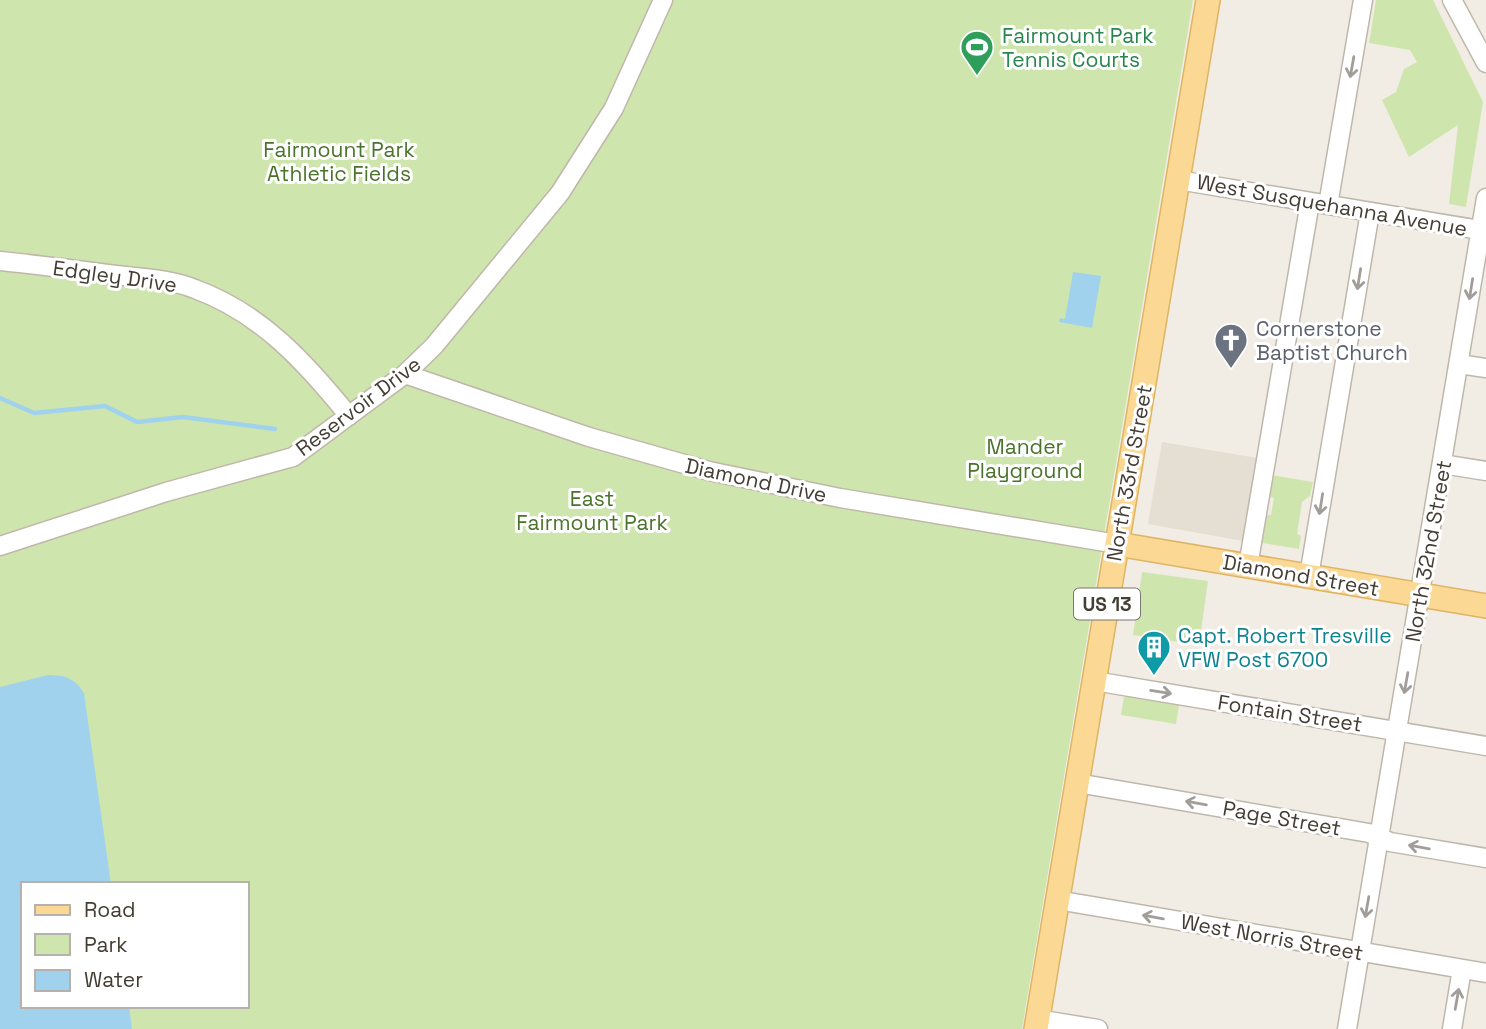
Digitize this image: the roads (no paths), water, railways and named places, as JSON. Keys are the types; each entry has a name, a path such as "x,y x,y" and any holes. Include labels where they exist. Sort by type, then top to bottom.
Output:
{"main road":[{"name":"North 33rd Street","path":"1036,1024 1208,0"},
{"name":"Diamond Street","path":"1116,544 1486,606"}],"street":[{"name":"Reservoir Drive","path":"0,546 166,492 293,457 405,374 434,346 560,193 614,107 663,0"},
{"path":"1328,205 1363,0"},
{"path":"1452,0 1486,63"},
{"name":"West Susquehanna Avenue","path":"1178,180 1483,231"},
{"name":"North 32nd Street","path":"1346,1029 1483,231 1486,198"},
{"path":"1248,566 1310,202"},
{"path":"1309,576 1370,212"},
{"name":"Edgley Drive","path":"0,261 157,280 194,288 229,304 278,337 323,383 349,416"},
{"path":"1459,364 1486,368"},
{"name":"Diamond Drive","path":"405,374 589,437 709,471 818,494 1116,544"},
{"path":"1443,464 1486,471"},
{"name":"Fontain Street","path":"1094,681 1486,746"},
{"name":"Page Street","path":"1077,783 1369,833 1390,842 1486,858"},
{"name":"West Norris Street","path":"1057,900 1486,973"},
{"path":"1452,1029 1462,969"},
{"path":"1036,1024 1098,1029"}],"water":[{"path":"1073,272 1101,276 1092,328 1059,322 1060,318 1065,319"},
{"path":"48,675 69,678 84,693 111,882 21,882 21,1008 129,1008 132,1029 0,1029 0,687"}],"waterway":[{"path":"0,398 34,413 105,406 137,422 183,417 275,429"}],"place":[{"name":"Fairmount Park Tennis Courts","path":"977,77"},
{"name":"Cornerstone Baptist Church","path":"1231,370"},
{"name":"Capt. Robert Tresville VFW Post 6700","path":"1154,677"}],"park label":[{"name":"Fairmount Park Athletic Fields","path":"339,161"},
{"name":"Mander Playground","path":"1025,458"},
{"name":"East Fairmount Park","path":"592,510"}]}
